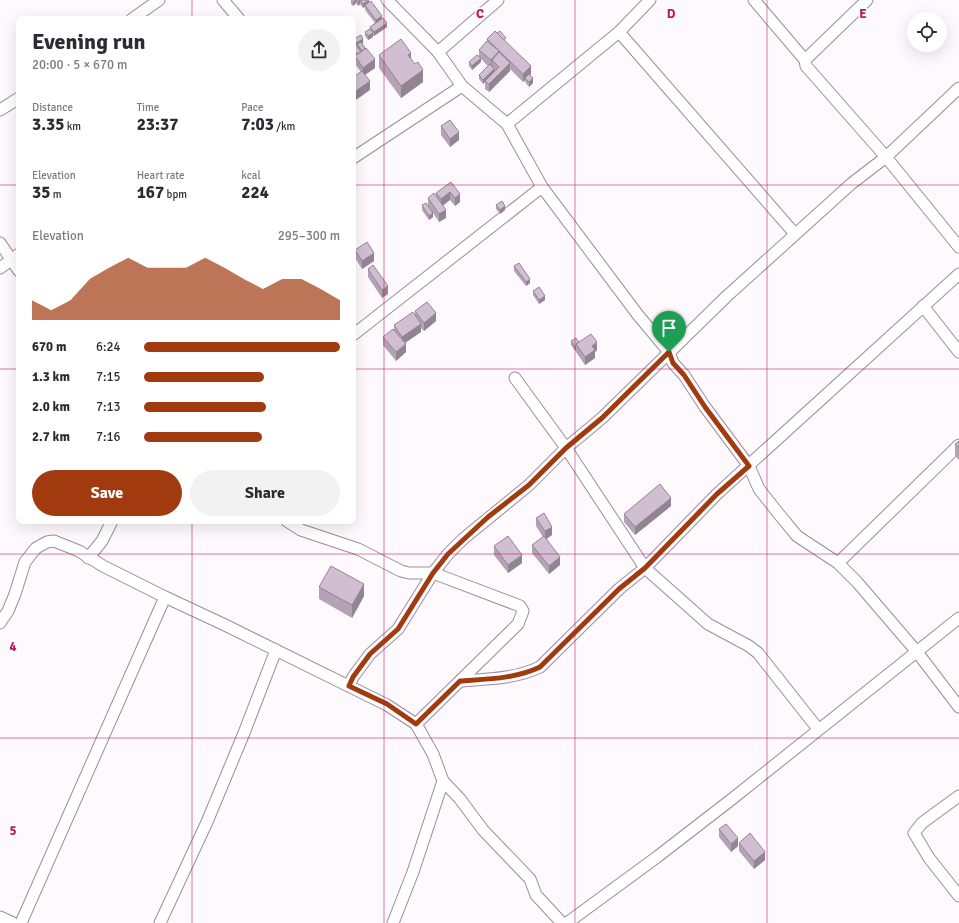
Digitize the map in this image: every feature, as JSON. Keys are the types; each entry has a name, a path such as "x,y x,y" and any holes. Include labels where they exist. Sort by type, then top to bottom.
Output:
{"street":[{"path":"136,16 159,0"},
{"path":"223,0 236,16"},
{"path":"387,0 438,52 462,86 507,124 542,187 638,315 669,352 673,363 684,375 705,407 749,466 759,489 797,536 838,563 869,596 917,652 959,707"},
{"path":"438,52 498,0"},
{"path":"507,124 619,32 650,0"},
{"path":"754,0 805,60 806,66 886,157 959,247"},
{"path":"805,60 867,0"},
{"path":"619,32 796,234"},
{"path":"356,156 462,86"},
{"path":"349,686 353,677 370,654 398,629 433,573 462,539 529,485 566,448 602,418 669,352 796,234 851,184 886,157 959,88"},
{"path":"0,110 16,100"},
{"path":"356,333 542,187"},
{"path":"0,243 15,257 0,268"},
{"path":"460,681 495,679 531,671 540,667 619,589 645,568 717,494 959,274"},
{"path":"923,306 959,352"},
{"path":"515,378 566,448 645,568 708,624 749,646 758,653 818,729"},
{"path":"838,563 959,445"},
{"path":"88,558 102,541 110,524"},
{"path":"292,524 301,530 358,549 401,571 409,573 433,573 520,606 523,611 518,624 416,724"},
{"path":"0,623 13,600 25,562 36,548 47,542 54,541 79,551 88,558 165,597 387,704 416,724 433,754 443,781 460,799 483,830 530,879 536,895 562,923"},
{"path":"21,923 165,597"},
{"path":"567,923 657,857 959,618"},
{"path":"160,923 209,816 244,733 276,650"},
{"path":"393,923 413,872 443,781"},
{"path":"959,796 922,823 914,833 929,858 959,896"},
{"path":"0,917 13,923"}],"building":[{"path":"360,0 369,0 363,4"},
{"path":"371,1 382,16 376,20 365,5"},
{"path":"383,18 387,23 374,32 370,27"},
{"path":"370,29 373,33 368,36 365,32"},
{"path":"495,31 531,66 523,74 487,39"},
{"path":"500,31 506,38 504,40 497,33"},
{"path":"361,35 363,39 356,43 356,38"},
{"path":"401,39 411,53 408,55 415,64 418,62 423,70 401,86 379,55"},
{"path":"487,41 499,51 491,60 479,50"},
{"path":"361,42 365,48 362,51 357,44"},
{"path":"356,44 361,52 357,54 356,53"},
{"path":"366,48 375,59 363,68 356,55"},
{"path":"499,52 510,63 489,84 485,81 499,67 492,60"},
{"path":"477,55 481,58 472,66 469,62"},
{"path":"490,64 494,69 483,80 479,75"},
{"path":"362,71 370,81 356,91 356,75"},
{"path":"529,74 533,78 529,82 525,78"},
{"path":"450,120 459,132 450,139 441,126"},
{"path":"451,182 460,194 455,198 450,192 441,199 436,193"},
{"path":"434,193 446,210 439,214 428,198"},
{"path":"502,201 505,206 500,210 496,205"},
{"path":"426,203 433,213 429,216 422,205"},
{"path":"367,242 374,253 362,261 356,249"},
{"path":"519,263 530,279 526,282 514,266"},
{"path":"373,265 388,286 382,290 368,269"},
{"path":"539,287 545,296 539,300 533,291"},
{"path":"427,302 436,313 424,323 415,311"},
{"path":"413,312 421,324 402,337 394,325"},
{"path":"393,329 406,344 396,352 383,337"},
{"path":"591,334 597,342 592,346 595,350 585,357 576,344"},
{"path":"576,338 579,342 575,347 571,341"},
{"path":"959,441 959,448 955,444"},
{"path":"660,484 671,498 635,527 624,514"},
{"path":"544,513 552,527 545,531 536,518"},
{"path":"508,536 522,555 508,565 494,546"},
{"path":"544,536 560,557 549,566 532,545"},
{"path":"331,566 364,584 352,605 319,587"},
{"path":"726,824 738,838 731,844 719,829"},
{"path":"750,833 765,852 754,861 739,843"}],"route":[{"path":"669,352 673,363 684,375 705,407 749,466 717,494 645,568 619,589 608,602 540,667 531,671 495,679 460,681 416,724 387,704 349,686 353,677 370,654 398,629 433,573 462,539 529,485 566,448 602,418 669,352"}]}
